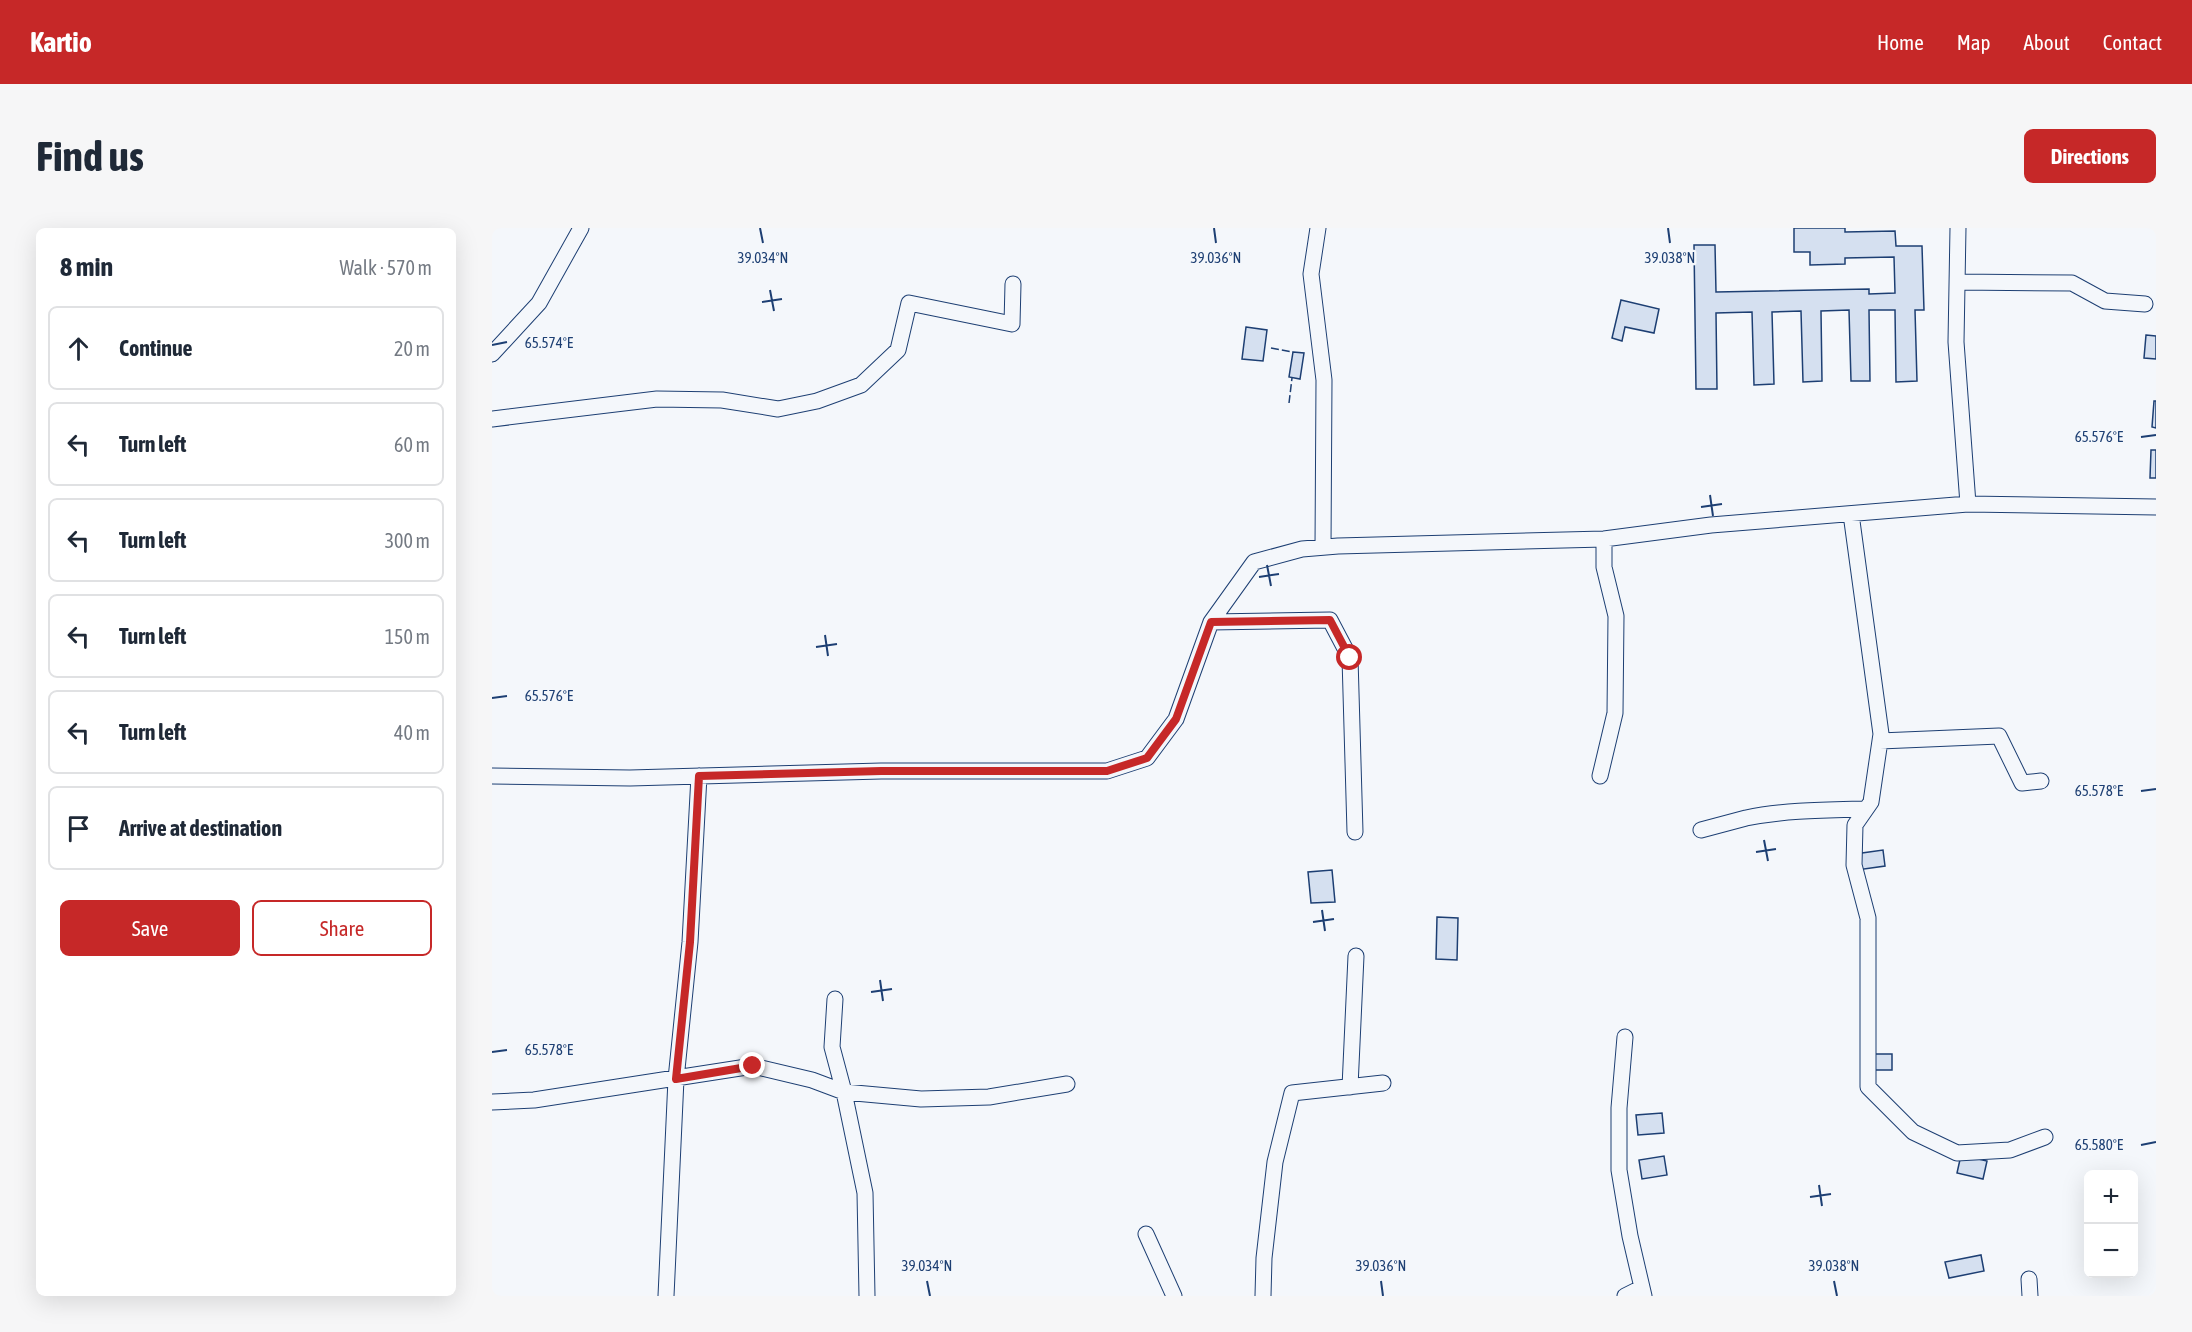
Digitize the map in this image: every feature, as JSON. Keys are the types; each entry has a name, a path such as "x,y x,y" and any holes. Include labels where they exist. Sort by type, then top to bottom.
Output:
{"street":[{"path":"492,354 539,303 581,228"},
{"path":"1318,228 1311,274 1324,380 1323,547"},
{"path":"1958,228 1956,342 1968,504"},
{"path":"1957,282 2072,283 2105,302 2145,304"},
{"path":"492,419 657,399 722,400 778,409 817,401 861,385 898,350 909,303 1012,324 1013,284"},
{"path":"492,776 630,778 881,771 1107,771 1147,758 1176,719 1211,622 1254,562 1302,549 1605,539 1711,525 1968,504 2156,507"},
{"path":"1851,514 1881,734 1871,802 1855,825 1854,865 1868,918 1868,1087 1913,1132 1957,1153 2010,1150 2045,1137"},
{"path":"1600,776 1615,713 1616,616 1604,567 1605,539"},
{"path":"1211,622 1330,620 1350,658 1354,832"},
{"path":"1880,741 1999,736 2022,783 2041,781"},
{"path":"666,1296 676,1079 690,942 699,776"},
{"path":"1701,830 1747,818 1774,814 1866,809"},
{"path":"1350,1087 1356,956"},
{"path":"835,999 832,1047 866,1193 867,1296"},
{"path":"1625,1037 1619,1108 1619,1170 1642,1292 1625,1296"},
{"path":"492,1102 534,1100 753,1066 812,1080 844,1092 921,1099 989,1097 1067,1084"},
{"path":"1263,1296 1264,1258 1275,1162 1292,1093 1383,1083"},
{"path":"1146,1233 1174,1296"},
{"path":"2029,1279 2030,1296"}],"building":[{"path":"1794,228 1845,228 1845,232 1895,231 1896,246 1922,246 1924,310 1915,310 1917,381 1896,382 1895,310 1869,310 1870,381 1851,381 1849,310 1821,311 1822,381 1803,382 1801,311 1772,312 1774,384 1754,385 1752,312 1716,313 1717,389 1696,389 1694,245 1715,245 1716,292 1869,289 1869,294 1895,293 1894,257 1845,258 1845,264 1810,265 1810,252 1794,252"},
{"path":"1621,300 1659,309 1654,333 1625,327 1622,341 1612,338"},
{"path":"1246,327 1267,330 1263,361 1242,359"},
{"path":"2146,335 2156,336 2156,359 2144,358"},
{"path":"1293,352 1304,353 1300,379 1289,377"},
{"path":"2154,401 2156,401 2156,428 2152,427"},
{"path":"2151,450 2156,450 2156,478 2150,478"},
{"path":"1883,850 1885,866 1857,870 1855,854"},
{"path":"1332,870 1335,902 1311,903 1308,872"},
{"path":"1437,917 1458,918 1457,960 1436,959"},
{"path":"1870,1054 1892,1054 1892,1070 1870,1070"},
{"path":"1662,1113 1664,1133 1638,1135 1636,1115"},
{"path":"1961,1155 1987,1161 1983,1179 1957,1173"},
{"path":"1664,1156 1667,1175 1642,1179 1639,1160"},
{"path":"1981,1255 1984,1271 1949,1278 1945,1262"}],"fence":[{"path":"1271,348 1293,352"},
{"path":"1289,403 1292,378"}],"route":[{"path":"753,1066 676,1079 690,942 699,776 881,771 1107,771 1147,758 1176,719 1211,622 1330,620 1350,658"}]}
